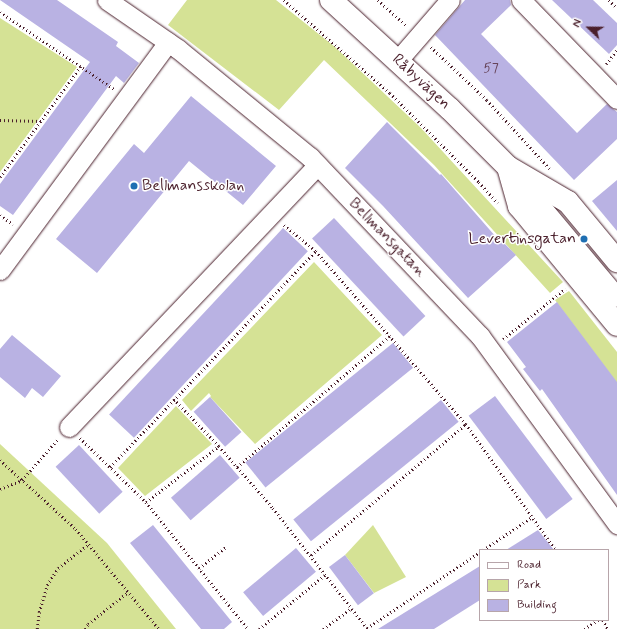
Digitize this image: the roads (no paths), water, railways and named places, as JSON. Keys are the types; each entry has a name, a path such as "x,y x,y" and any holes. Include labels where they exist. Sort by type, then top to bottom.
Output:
{"main road":[{"name":"Råbyvägen","path":"331,0 450,109 508,167 568,202 617,261"},
{"name":"Råbyvägen","path":"508,167 519,206 617,325"}],"street":[{"name":"Bellmansgatan","path":"107,0 168,42 318,165 480,336 617,524"},
{"path":"398,60 450,0"},
{"path":"520,0 617,99"},
{"path":"0,270 168,42"},
{"path":"69,427 318,165"},
{"name":"Råbyvägen","path":"508,167 617,297"}],"place":[{"name":"Bellmansskolan","path":"134,186"},
{"name":"Levertinsgatan","path":"584,239"}]}
